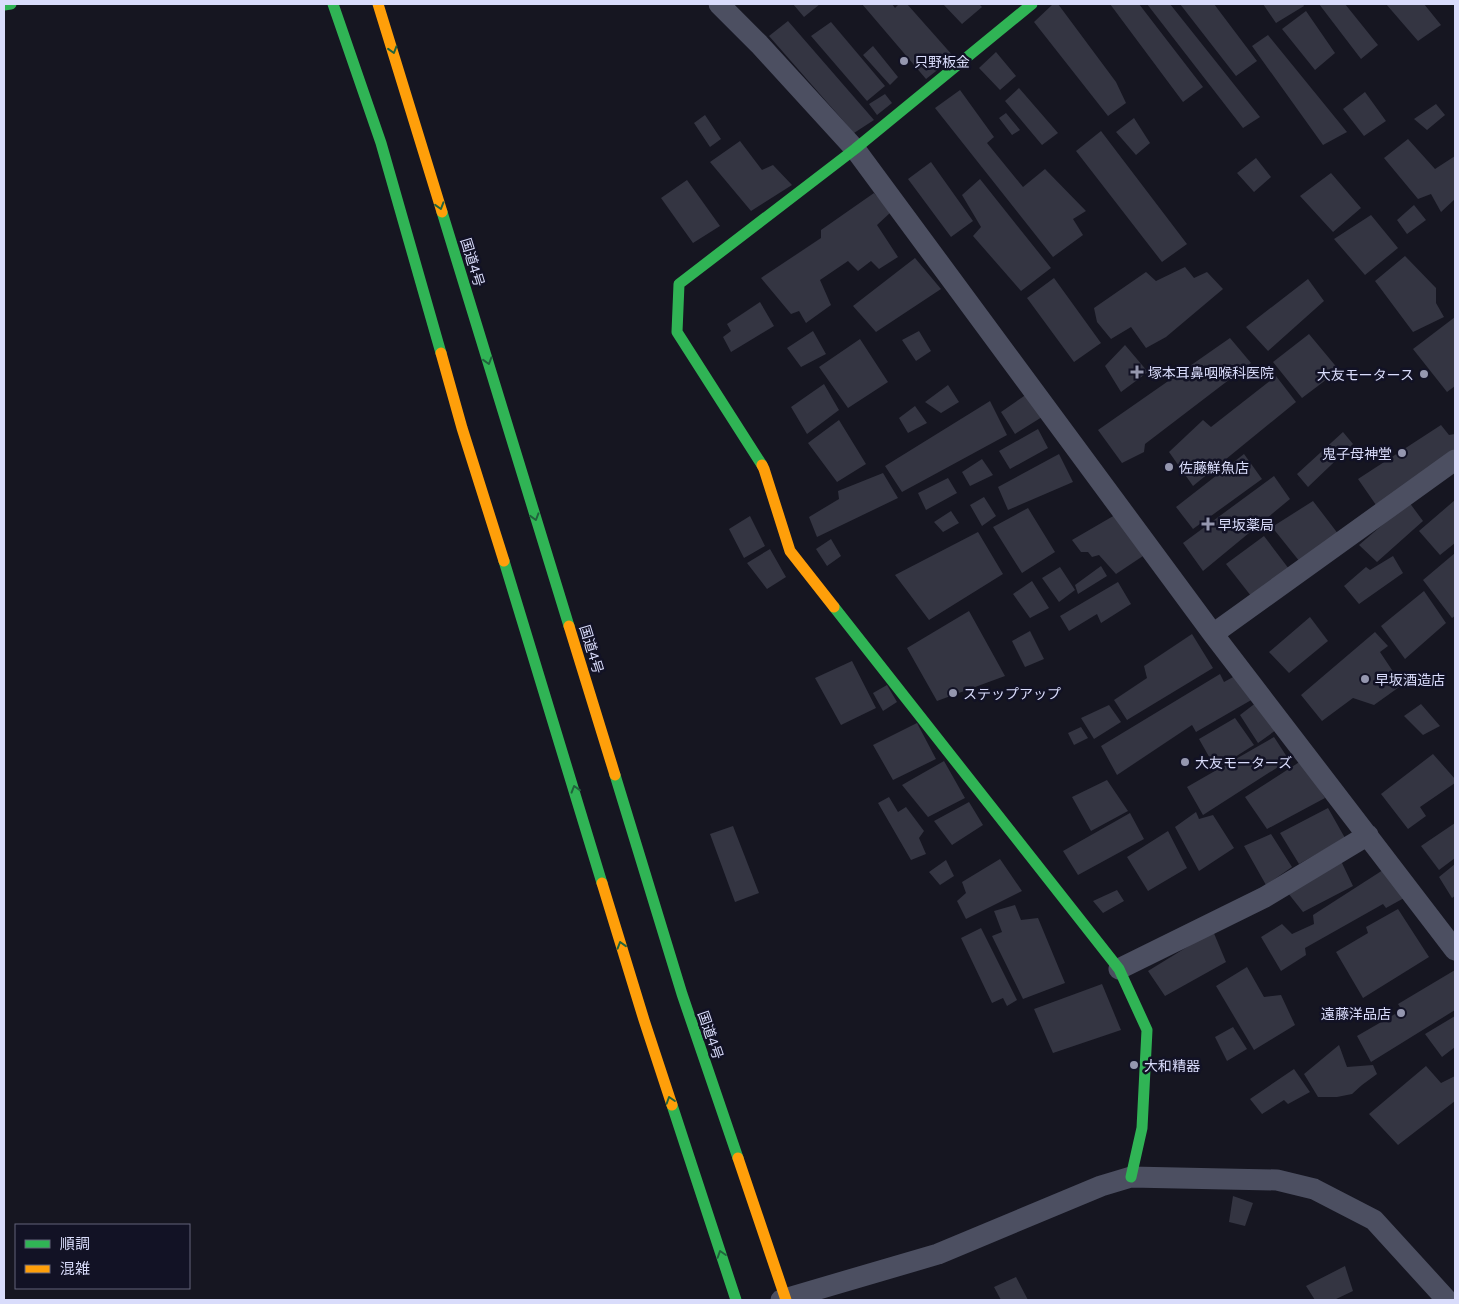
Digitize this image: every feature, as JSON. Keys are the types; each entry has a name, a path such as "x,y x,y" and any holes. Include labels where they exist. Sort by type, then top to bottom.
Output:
{"main road":[{"path":"4,5 11,4"},
{"path":"333,4 381,143 462,428 554,722 644,1020 736,1300"},
{"name":"国道4号","path":"378,4 682,994 784,1300"},
{"path":"1032,4 855,149 679,284 677,332 764,470 790,551 1119,969 1148,1030 1142,1128 1131,1177"}],"street":[{"path":"719,4 759,44 855,149 1213,634 1455,950"},
{"path":"1213,634 1455,460"},
{"path":"1119,969 1265,896 1368,835"},
{"path":"784,1300 938,1254 1101,1186 1131,1177 1277,1180 1314,1189 1374,1220 1447,1300"}],"building":[{"path":"793,4 820,4 804,17"},
{"path":"862,4 892,4 895,8 899,4 907,4 954,57 926,79"},
{"path":"943,4 979,4 982,7 962,24"},
{"path":"1053,4 1058,4 1116,82 1126,103 1108,116 1034,22"},
{"path":"1110,4 1139,4 1203,87 1183,102"},
{"path":"1147,4 1170,4 1260,117 1243,128"},
{"path":"1180,4 1214,4 1257,61 1236,76"},
{"path":"1263,4 1303,4 1304,6 1276,23"},
{"path":"1319,4 1345,4 1378,45 1361,59"},
{"path":"1386,4 1424,4 1441,25 1418,41"},
{"path":"1306,11 1335,53 1315,70 1282,29"},
{"path":"788,21 874,120 854,133 769,36"},
{"path":"831,22 885,86 867,101 811,36"},
{"path":"1268,35 1347,132 1323,145 1252,46"},
{"path":"873,46 898,77 890,85 863,55"},
{"path":"996,52 1016,76 1000,90 979,68"},
{"path":"1019,88 1058,133 1042,145 1005,101"},
{"path":"960,90 994,137 987,143 1023,187 1045,169 1086,211 1073,219 1083,235 1053,257 935,108"},
{"path":"1365,92 1386,121 1364,136 1343,109"},
{"path":"885,94 892,103 877,115 869,104"},
{"path":"1436,104 1445,115 1427,130 1414,119"},
{"path":"1006,113 1020,130 1012,135 999,118"},
{"path":"705,115 721,139 710,147 694,123"},
{"path":"1134,118 1150,143 1136,155 1116,132"},
{"path":"1101,131 1187,244 1162,262 1076,151"},
{"path":"1408,139 1435,169 1455,156 1455,199 1441,212 1431,194 1418,199 1384,158"},
{"path":"740,141 762,170 773,165 792,185 751,211 710,162"},
{"path":"1256,158 1271,177 1254,192 1237,173"},
{"path":"931,162 973,221 951,237 908,179"},
{"path":"1331,173 1361,208 1333,232 1300,196"},
{"path":"980,179 1051,268 1021,291 973,236 981,227 962,195"},
{"path":"687,180 720,226 693,243 661,198"},
{"path":"874,193 891,212 877,225 898,257 879,269 871,261 858,271 848,261 820,280 831,305 806,323 799,311 791,314 761,278 821,238 821,230"},
{"path":"1414,205 1426,220 1407,234 1397,220"},
{"path":"1371,215 1398,248 1365,275 1334,239"},
{"path":"1405,256 1436,288 1436,303 1444,317 1413,332 1375,281"},
{"path":"915,258 941,289 876,332 853,306"},
{"path":"1185,267 1194,278 1207,272 1223,289 1166,337 1146,348 1131,327 1111,339 1097,322 1094,308 1146,272 1156,281"},
{"path":"1054,278 1101,343 1074,362 1027,298"},
{"path":"1308,279 1324,301 1268,351 1246,327"},
{"path":"760,302 774,326 731,352 723,337 731,331 727,324"},
{"path":"1455,317 1455,386 1447,392 1413,349"},
{"path":"813,331 826,354 801,367 787,348"},
{"path":"919,331 931,351 916,361 902,340"},
{"path":"1309,334 1339,370 1302,398 1273,362"},
{"path":"1230,338 1251,363 1145,444 1144,452 1122,463 1098,430"},
{"path":"860,339 888,382 848,408 819,367"},
{"path":"1125,345 1148,372 1121,392 1105,366"},
{"path":"1276,376 1296,402 1193,486 1169,452 1203,420 1211,427"},
{"path":"824,384 839,410 807,434 791,407"},
{"path":"948,385 959,402 941,413 925,402"},
{"path":"1027,394 1042,417 1015,434 1001,412"},
{"path":"990,401 1007,435 902,492 885,466"},
{"path":"915,406 927,423 908,433 899,418"},
{"path":"839,420 866,464 837,482 808,443"},
{"path":"1441,425 1449,435 1455,434 1455,451 1376,505 1358,479"},
{"path":"1038,429 1048,448 1010,469 999,451"},
{"path":"1343,432 1353,444 1308,487 1297,474"},
{"path":"1059,454 1073,482 1008,510 998,487"},
{"path":"1244,454 1262,479 1193,529 1176,507"},
{"path":"982,459 993,475 970,486 962,472"},
{"path":"883,473 898,498 817,537 809,517 839,499 838,491"},
{"path":"1274,476 1290,499 1203,571 1183,543"},
{"path":"948,478 957,493 926,510 918,493"},
{"path":"984,497 996,516 982,526 970,505"},
{"path":"1455,500 1455,543 1440,555 1419,531"},
{"path":"1313,501 1339,535 1300,562 1272,527"},
{"path":"1409,502 1423,521 1377,562 1359,545"},
{"path":"1028,508 1055,552 1022,573 993,527"},
{"path":"951,511 959,523 943,532 934,522"},
{"path":"1115,515 1143,556 1116,574 1099,555 1092,557 1088,552 1081,552 1072,540"},
{"path":"750,516 765,546 744,558 729,529"},
{"path":"978,532 1003,574 929,620 895,575"},
{"path":"1264,536 1289,569 1251,596 1226,564"},
{"path":"831,539 841,556 827,566 816,549"},
{"path":"770,549 786,577 767,589 747,563"},
{"path":"1455,553 1455,616 1452,618 1423,580"},
{"path":"1393,556 1403,573 1359,604 1344,586 1366,567 1370,570"},
{"path":"1101,566 1107,576 1078,594 1075,585"},
{"path":"1060,567 1075,590 1059,602 1042,578"},
{"path":"1032,581 1049,608 1030,618 1013,594"},
{"path":"1118,582 1131,604 1101,623 1097,614 1069,631 1060,616"},
{"path":"1424,591 1446,623 1405,659 1381,626"},
{"path":"969,611 1005,676 937,701 907,648"},
{"path":"1310,617 1328,641 1289,673 1269,652"},
{"path":"1030,631 1044,659 1025,667 1012,641"},
{"path":"1375,632 1388,646 1380,652 1402,685 1374,705 1353,698 1322,721 1301,695"},
{"path":"1192,634 1213,668 1127,720 1114,700 1147,678 1144,666"},
{"path":"852,661 876,708 841,725 815,678"},
{"path":"1220,674 1224,682 1235,676 1253,699 1196,732 1192,725 1117,775 1101,746"},
{"path":"887,685 897,702 883,711 873,693"},
{"path":"1257,702 1276,730 1258,743 1240,715"},
{"path":"1421,704 1440,726 1423,735 1404,716"},
{"path":"1109,705 1121,722 1094,739 1081,718"},
{"path":"1235,718 1254,745 1216,769 1199,739"},
{"path":"917,723 936,759 893,780 873,745"},
{"path":"1081,727 1088,738 1074,745 1068,733"},
{"path":"1274,737 1289,760 1203,815 1187,787"},
{"path":"1433,754 1455,779 1455,783 1420,807 1426,816 1408,829 1381,794"},
{"path":"944,761 965,798 928,817 902,785"},
{"path":"1301,761 1325,798 1267,829 1245,797"},
{"path":"1107,780 1128,811 1091,831 1072,797"},
{"path":"889,797 898,812 906,807 924,831 919,838 926,854 911,860 878,803"},
{"path":"969,802 983,825 952,845 934,821"},
{"path":"1328,808 1345,838 1299,864 1280,833"},
{"path":"1196,812 1199,819 1213,815 1234,848 1199,871 1175,827"},
{"path":"1130,813 1144,839 1078,875 1063,851"},
{"path":"1455,823 1455,858 1439,870 1421,846"},
{"path":"733,826 759,893 735,902 710,834"},
{"path":"1168,831 1187,868 1148,891 1127,857"},
{"path":"1271,834 1292,867 1266,885 1244,846"},
{"path":"1000,859 1022,891 966,919 957,901 966,893 962,882"},
{"path":"946,860 954,876 940,885 929,872"},
{"path":"1341,861 1353,886 1303,912 1288,893"},
{"path":"1455,864 1455,896 1452,898 1439,877"},
{"path":"1383,870 1404,898 1386,908 1383,904 1305,948 1306,955 1281,971 1261,937 1282,924 1292,934 1314,924 1313,915"},
{"path":"1117,890 1124,901 1103,913 1093,901"},
{"path":"1015,905 1021,920 1038,918 1065,983 1023,999 992,936 1002,932 994,911"},
{"path":"1398,909 1429,957 1363,998 1336,952 1368,933 1366,927"},
{"path":"981,928 1017,1000 1007,1006 1003,998 992,1003 961,938"},
{"path":"1213,931 1226,962 1165,996 1148,971"},
{"path":"1247,967 1264,997 1281,995 1295,1025 1254,1050 1216,986"},
{"path":"1455,970 1455,1010 1371,1062 1357,1036 1402,1010 1398,1004"},
{"path":"1102,984 1121,1030 1053,1053 1034,1009"},
{"path":"1455,1016 1455,1047 1442,1057 1425,1034"},
{"path":"1233,1027 1247,1049 1227,1061 1215,1037"},
{"path":"1339,1045 1347,1067 1373,1065 1377,1074 1352,1094 1337,1097 1318,1097 1304,1074"},
{"path":"1426,1066 1441,1083 1455,1076 1455,1101 1398,1145 1369,1114"},
{"path":"1294,1069 1310,1092 1288,1104 1284,1100 1262,1114 1250,1099"},
{"path":"1233,1196 1253,1203 1245,1226 1229,1222"},
{"path":"1345,1266 1353,1291 1334,1300 1315,1300 1306,1286"},
{"path":"1016,1277 1028,1300 1001,1300 994,1287"}],"traffic: fast":[{"path":"4,5 11,4"},
{"path":"333,4 381,143 441,353"},
{"path":"762,465 677,332 679,284 855,149 1032,4"},
{"path":"442,212 569,626"},
{"path":"504,561 602,883"},
{"path":"834,607 1119,969 1147,1030 1142,1128 1131,1177"},
{"path":"615,775 682,994 738,1158"},
{"path":"672,1105 736,1300"}],"traffic: slow":[{"path":"378,4 442,212"},
{"path":"441,353 462,428 504,561"},
{"path":"762,465 790,551 834,607"},
{"path":"569,626 615,775"},
{"path":"602,883 672,1105"},
{"path":"738,1158 786,1300"}],"place":[{"name":"只野板金","path":"904,61"},
{"name":"塚本耳鼻咽喉科医院","path":"1137,372"},
{"name":"大友モータース","path":"1424,374"},
{"name":"鬼子母神堂","path":"1402,453"},
{"name":"佐藤鮮魚店","path":"1169,467"},
{"name":"早坂薬局","path":"1208,524"},
{"name":"早坂酒造店","path":"1365,679"},
{"name":"ステップアップ","path":"953,693"},
{"name":"大友モーターズ","path":"1185,762"},
{"name":"遠藤洋品店","path":"1401,1013"},
{"name":"大和精器","path":"1134,1065"}]}
